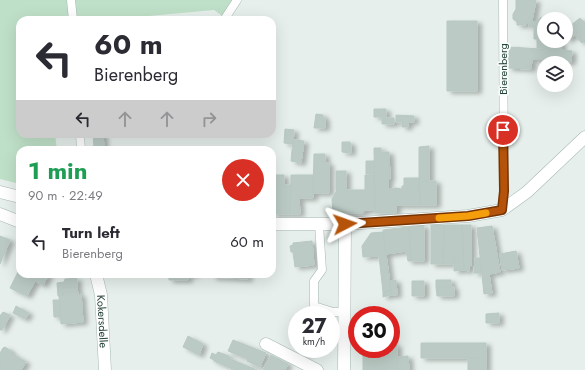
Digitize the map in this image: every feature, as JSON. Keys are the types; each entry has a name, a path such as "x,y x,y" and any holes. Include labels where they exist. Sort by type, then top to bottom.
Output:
{"street":[{"path":"276,224 345,224 468,216 502,210 527,192 585,137"},
{"path":"0,192 16,196"},
{"path":"0,214 16,220"},
{"path":"344,370 345,224"},
{"name":"Kokersdelle","path":"97,278 101,295 106,370"},
{"path":"266,344 317,370"}],"lane":[{"path":"71,0 73,16"},
{"path":"227,16 237,0"},
{"name":"Bierenberg","path":"502,210 504,191 503,0"},
{"path":"319,224 322,270 314,281 314,306 333,312 345,312"}],"green space":[{"path":"0,0 241,0 231,16 222,16 214,10 149,16 16,16 16,138 56,138 56,146 16,146 16,183 0,179"}],"building":[{"path":"516,0 536,0 532,21 535,22 537,20 537,39 534,39 534,27 529,27 529,23 526,23 526,25 517,25 517,22 513,19 513,14 516,9"},
{"path":"580,18 585,23 585,40 582,43 575,35 573,36 573,24"},
{"path":"447,21 477,21 477,91 447,91"},
{"path":"509,47 572,51 572,56 537,56 537,59 532,59 531,69 508,68"},
{"path":"537,48 561,48 561,49"},
{"path":"374,109 386,109 386,117 374,117"},
{"path":"316,114 323,115 323,118 325,118 325,128 314,128"},
{"path":"396,115 414,116 414,122 408,122 408,127 402,127 402,122 396,122"},
{"path":"382,118 394,118 394,124 382,124"},
{"path":"285,129 294,130 293,144 284,143"},
{"path":"93,138 103,138 104,146 94,146"},
{"path":"293,140 304,141 301,163 291,161"},
{"path":"342,142 350,142 351,153 342,152"},
{"path":"429,146 429,181 419,181 419,147"},
{"path":"374,148 381,148 381,152 389,152 390,179 388,179 388,189 396,188 396,213 375,213"},
{"path":"314,154 325,154 325,163 329,163 329,193 313,193"},
{"path":"366,161 374,161 374,174 366,174"},
{"path":"336,171 346,171 346,190 365,190 365,175 374,175 375,210 366,210 363,213 333,213 332,199 337,190"},
{"path":"276,175 284,175 284,185 291,185 290,214 276,214"},
{"path":"291,175 313,175 313,198 299,198 300,214 290,214"},
{"path":"404,178 419,178 420,205 396,205 396,188 402,189 402,186 404,186"},
{"path":"419,181 436,181 436,205 420,205"},
{"path":"424,225 424,261 411,261 409,227"},
{"path":"431,225 444,225 443,264 431,264"},
{"path":"444,225 454,225 454,264 443,264"},
{"path":"454,225 462,225 464,270 454,271"},
{"path":"462,225 471,225 471,266 469,267 469,271 464,270"},
{"path":"492,226 500,272 489,274 492,293 484,294 477,228"},
{"path":"409,227 411,261 408,261 406,251 386,254 383,230"},
{"path":"383,232 391,291 383,292 379,256 363,257 362,246 371,233"},
{"path":"0,236 10,240 0,264"},
{"path":"312,241 314,265 295,267 293,252 291,252 290,246 293,245 293,243"},
{"path":"516,251 519,268 502,270 500,254"},
{"path":"475,258 480,258 481,273 474,273"},
{"path":"16,276 16,278 47,278 43,285 35,281 27,296 10,288"},
{"path":"77,278 77,287 62,288 63,296 58,296 57,283 64,282 65,279"},
{"path":"169,278 179,278 179,280 169,280"},
{"path":"179,278 188,278 188,280 179,280"},
{"path":"396,280 397,295 391,295 390,281"},
{"path":"436,280 451,280 451,287 436,287"},
{"path":"412,281 424,281 424,296 412,296"},
{"path":"77,287 78,295 81,294 83,322 61,324 59,296 63,296 62,288"},
{"path":"436,287 454,287 454,296 437,296"},
{"path":"391,291 391,295 383,297 383,292"},
{"path":"53,300 59,300 60,317 54,317"},
{"path":"16,306 29,313 25,319 13,313"},
{"path":"3,312 10,315 2,330 0,330 0,315"},
{"path":"499,313 499,323 486,323 486,314"},
{"path":"188,336 203,344 199,355 183,347"},
{"path":"233,340 266,353 260,367 247,361 248,359 228,351"},
{"path":"421,343 486,343 486,358 421,358"},
{"path":"5,347 11,351 11,353 26,362 21,370 0,370 0,353"},
{"path":"218,352 229,356 228,358 257,370 235,370 210,358 212,353 216,355"},
{"path":"271,355 288,364 285,370 263,370"},
{"path":"408,356 409,370 397,370 397,358"},
{"path":"363,358 397,358 397,370 363,370"},
{"path":"468,358 486,358 486,370 468,370"}],"slow traffic":[{"path":"439,218 486,213"}],"route":[{"path":"345,224 468,216 502,210 504,191 503,130"}]}
